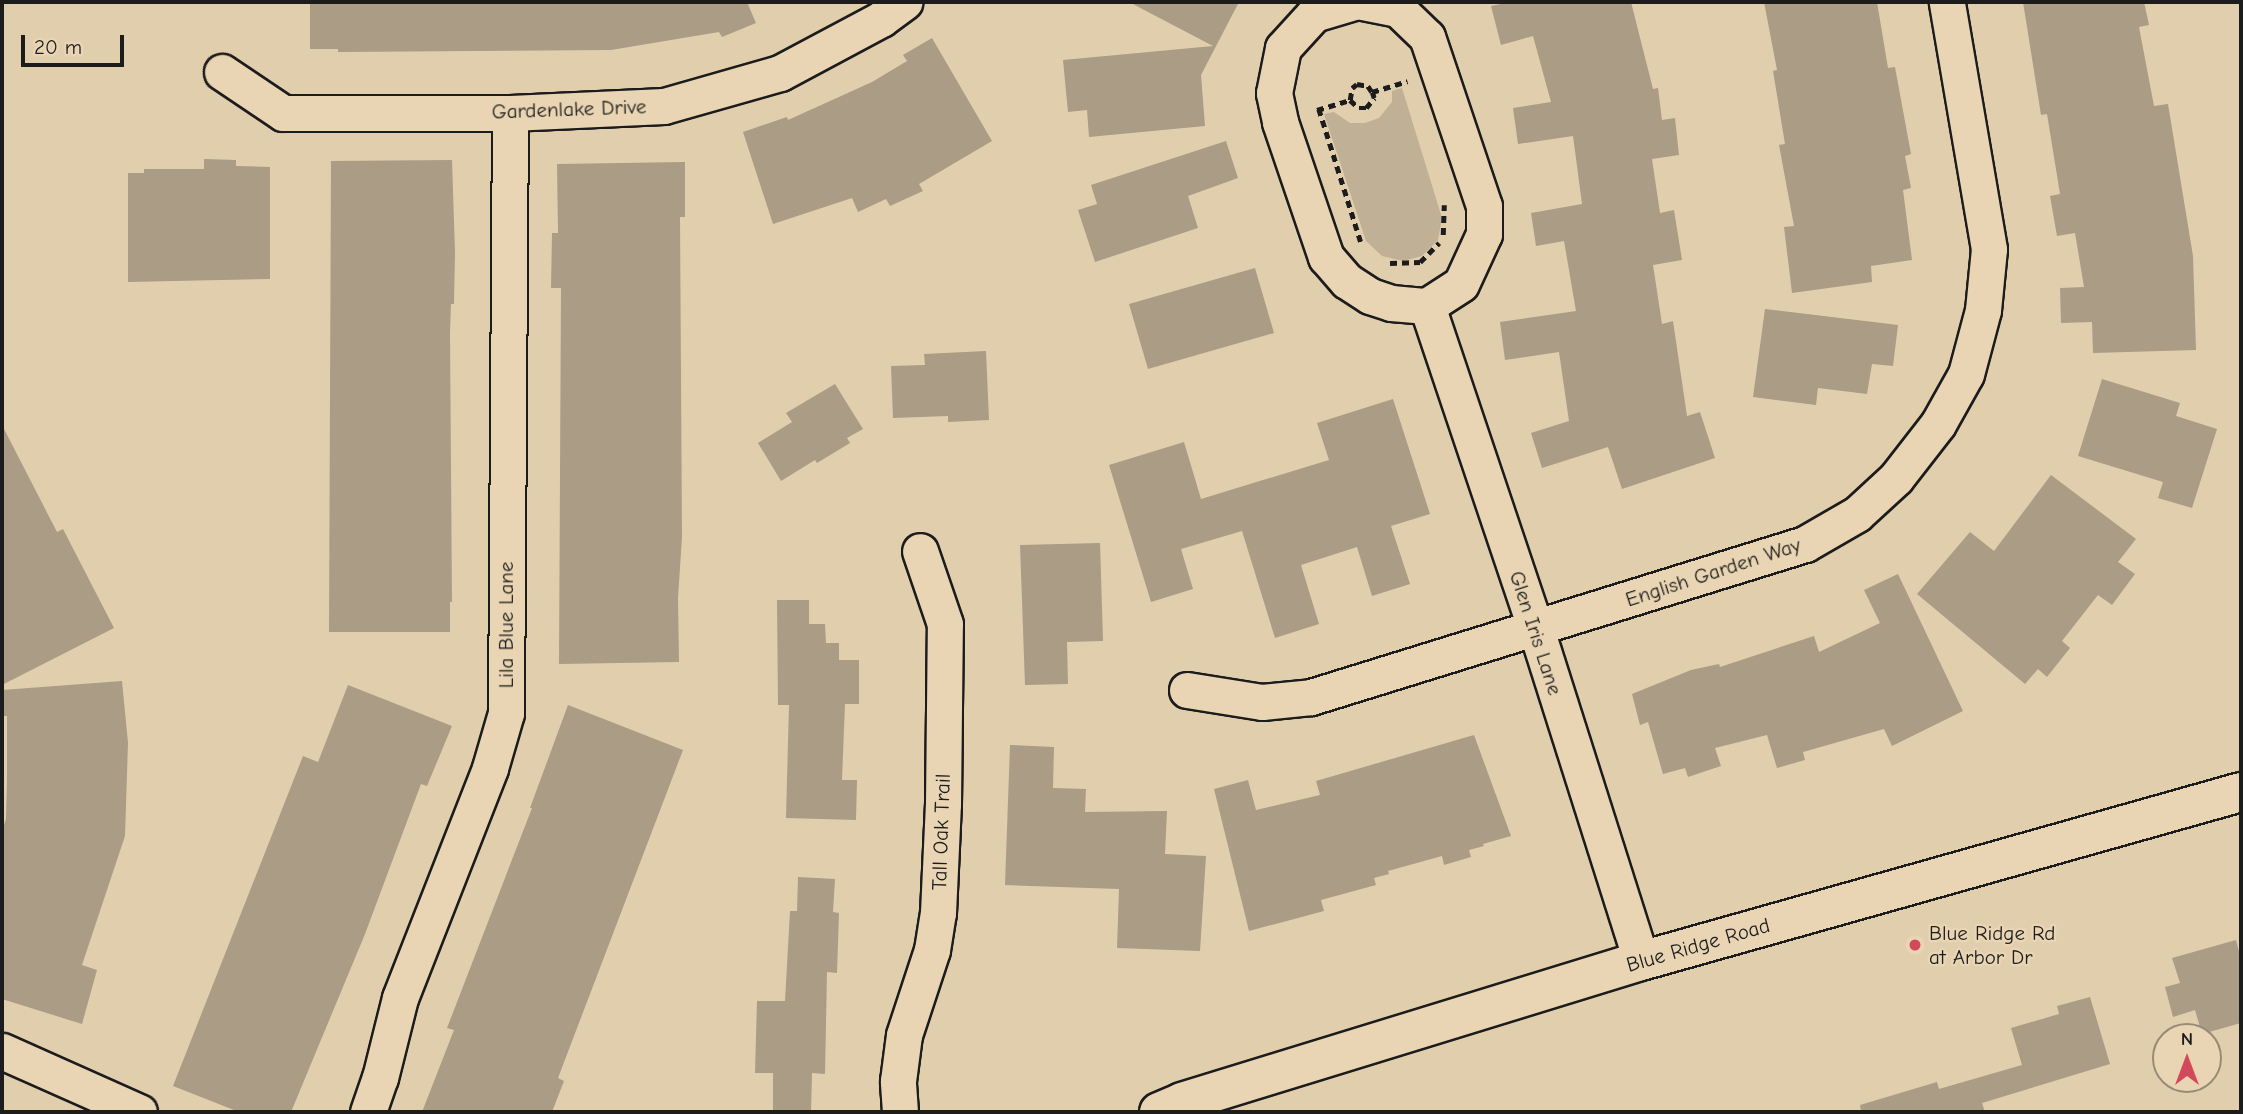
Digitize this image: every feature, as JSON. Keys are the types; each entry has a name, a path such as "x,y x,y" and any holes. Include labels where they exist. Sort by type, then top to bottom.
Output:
{"main road":[{"name":"Blue Ridge Road","path":"1159,1112 1182,1102 1641,961 2241,792"}],"street":[{"name":"Gardenlake Drive","path":"222,72 283,113 510,113 664,106 780,73 881,19 904,2"},
{"path":"1354,2 1314,14 1283,47 1274,93 1280,122 1326,257 1347,281 1370,296 1391,303 1427,306 1461,284 1485,234 1484,206 1427,37 1398,9 1363,2"},
{"name":"English Garden Way","path":"1187,690 1262,702 1311,697 1805,544 1857,514 1896,478 1938,424 1966,374 1983,310 1989,249 1947,2"},
{"name":"Lila Blue Lane","path":"368,1112 380,1078 400,998 489,768 506,713 510,113"},
{"name":"Glen Iris Lane","path":"1427,306 1536,629 1641,961"},
{"name":"Tall Oak Trail","path":"900,1112 898,1081 904,1035 932,950 938,913 943,804 945,624 919,551"},
{"path":"2,1051 138,1112"}],"path":[{"path":"1372,92 1440,71"},
{"path":"1404,82 1408,95"},
{"path":"1357,84 1368,86 1374,98 1366,107 1359,108 1350,100 1352,88 1357,84"},
{"path":"1280,122 1350,100"},
{"path":"1319,109 1365,248"},
{"path":"1384,261 1411,264 1420,262 1435,249 1444,232 1444,201"}],"shaded area":[{"path":"1402,88 1442,218 1438,240 1422,256 1403,261 1382,256 1366,241 1324,114 1334,112 1350,123 1365,123 1379,118 1392,102 1392,91"}],"building":[{"path":"310,2 747,2 756,23 722,37 719,32 611,50 338,52 338,49 310,49"},
{"path":"1129,2 1239,2 1201,75 1205,126 1089,137 1087,110 1068,112 1063,60 1213,46"},
{"path":"1510,2 1631,2 1653,89 1658,88 1662,120 1675,118 1679,155 1652,159 1660,213 1674,210 1682,260 1653,265 1662,324 1673,321 1687,416 1700,412 1715,458 1622,489 1608,447 1542,468 1531,433 1569,421 1559,352 1505,360 1500,322 1576,311 1564,241 1536,246 1531,213 1582,204 1573,136 1518,144 1513,108 1551,102 1533,36 1501,45 1491,6"},
{"path":"1764,2 1877,2 1888,68 1895,67 1911,154 1905,156 1911,188 1903,190 1912,260 1871,266 1872,282 1792,293 1784,227 1794,226 1779,145 1785,144 1773,71 1777,70"},
{"path":"2023,2 2144,2 2149,25 2139,27 2154,106 2168,104 2193,256 2196,350 2093,353 2092,322 2061,323 2060,288 2084,287 2075,233 2057,236 2050,196 2060,194 2047,114 2041,115"},
{"path":"932,38 992,141 919,184 923,191 890,206 886,199 858,212 852,198 773,224 743,132 787,117 788,120 872,82 907,61 903,55"},
{"path":"1226,141 1238,178 1188,196 1198,228 1095,262 1078,210 1097,204 1091,185"},
{"path":"204,159 236,160 236,166 270,167 270,279 128,282 128,173 144,173 144,169 204,169"},
{"path":"452,160 455,253 454,304 451,304 450,333 450,632 329,632 331,161"},
{"path":"685,162 685,217 680,217 682,537 678,598 679,662 559,664 561,288 551,288 552,233 558,233 557,164"},
{"path":"1255,268 1274,333 1148,369 1129,304"},
{"path":"1765,309 1898,325 1893,366 1872,364 1867,394 1818,388 1816,405 1753,397"},
{"path":"986,351 989,420 948,422 948,416 893,418 891,366 925,365 924,354"},
{"path":"2102,379 2180,403 2176,416 2217,429 2192,508 2158,498 2163,482 2078,456"},
{"path":"835,384 863,429 847,438 850,443 781,481 758,443 792,422 786,413"},
{"path":"1393,399 1430,514 1391,526 1410,584 1372,596 1357,547 1301,565 1319,624 1275,638 1242,531 1181,549 1193,589 1151,602 1109,465 1184,442 1201,499 1329,460 1317,423"},
{"path":"2,425 57,532 63,529 114,628 2,685"},
{"path":"2051,475 2136,539 2118,562 2135,574 2112,605 2098,595 2062,641 2070,648 2047,677 2038,669 2025,684 1917,594 1970,532 1994,551"},
{"path":"1100,543 1103,641 1067,642 1068,684 1025,685 1020,545"},
{"path":"1898,574 1963,711 1892,746 1884,729 1803,752 1805,760 1777,768 1767,735 1715,748 1721,766 1688,777 1685,768 1663,774 1648,722 1640,725 1632,694 1691,670 1719,664 1720,667 1814,636 1819,652 1880,623 1864,590"},
{"path":"777,600 809,600 809,624 825,624 826,643 839,643 839,660 859,660 859,704 845,704 842,780 857,780 856,820 786,818 789,705 778,705"},
{"path":"122,681 128,743 125,836 82,965 97,970 82,1024 2,999 2,830 6,819 7,716 2,716 2,690"},
{"path":"348,685 452,726 427,786 421,784 365,934 291,1112 239,1112 173,1086 303,756 318,762"},
{"path":"568,705 683,750 558,1078 564,1081 552,1112 422,1112 454,1030 447,1028 532,808"},
{"path":"1474,735 1511,836 1469,850 1471,857 1444,865 1442,856 1388,871 1389,874 1374,878 1376,885 1321,900 1324,911 1249,931 1214,789 1248,780 1256,810 1320,795 1316,781"},
{"path":"1010,745 1054,747 1053,788 1086,789 1085,812 1167,811 1165,854 1206,856 1200,951 1117,948 1119,889 1005,885"},
{"path":"798,877 835,879 833,912 839,913 837,973 827,972 825,1074 812,1073 811,1112 773,1112 773,1073 755,1073 757,1001 785,1001 790,911 797,911"},
{"path":"2236,940 2241,959 2241,1023 2222,1028 2222,1023 2199,1023 2195,1010 2173,1017 2165,987 2180,983 2172,958"},
{"path":"2090,997 2110,1064 1982,1103 1985,1112 1861,1112 1860,1105 1937,1082 1939,1089 2022,1065 2011,1028 2059,1014 2057,1006"}],"place":[{"name":"Blue Ridge Rd at Arbor Dr","path":"1915,945"}]}
